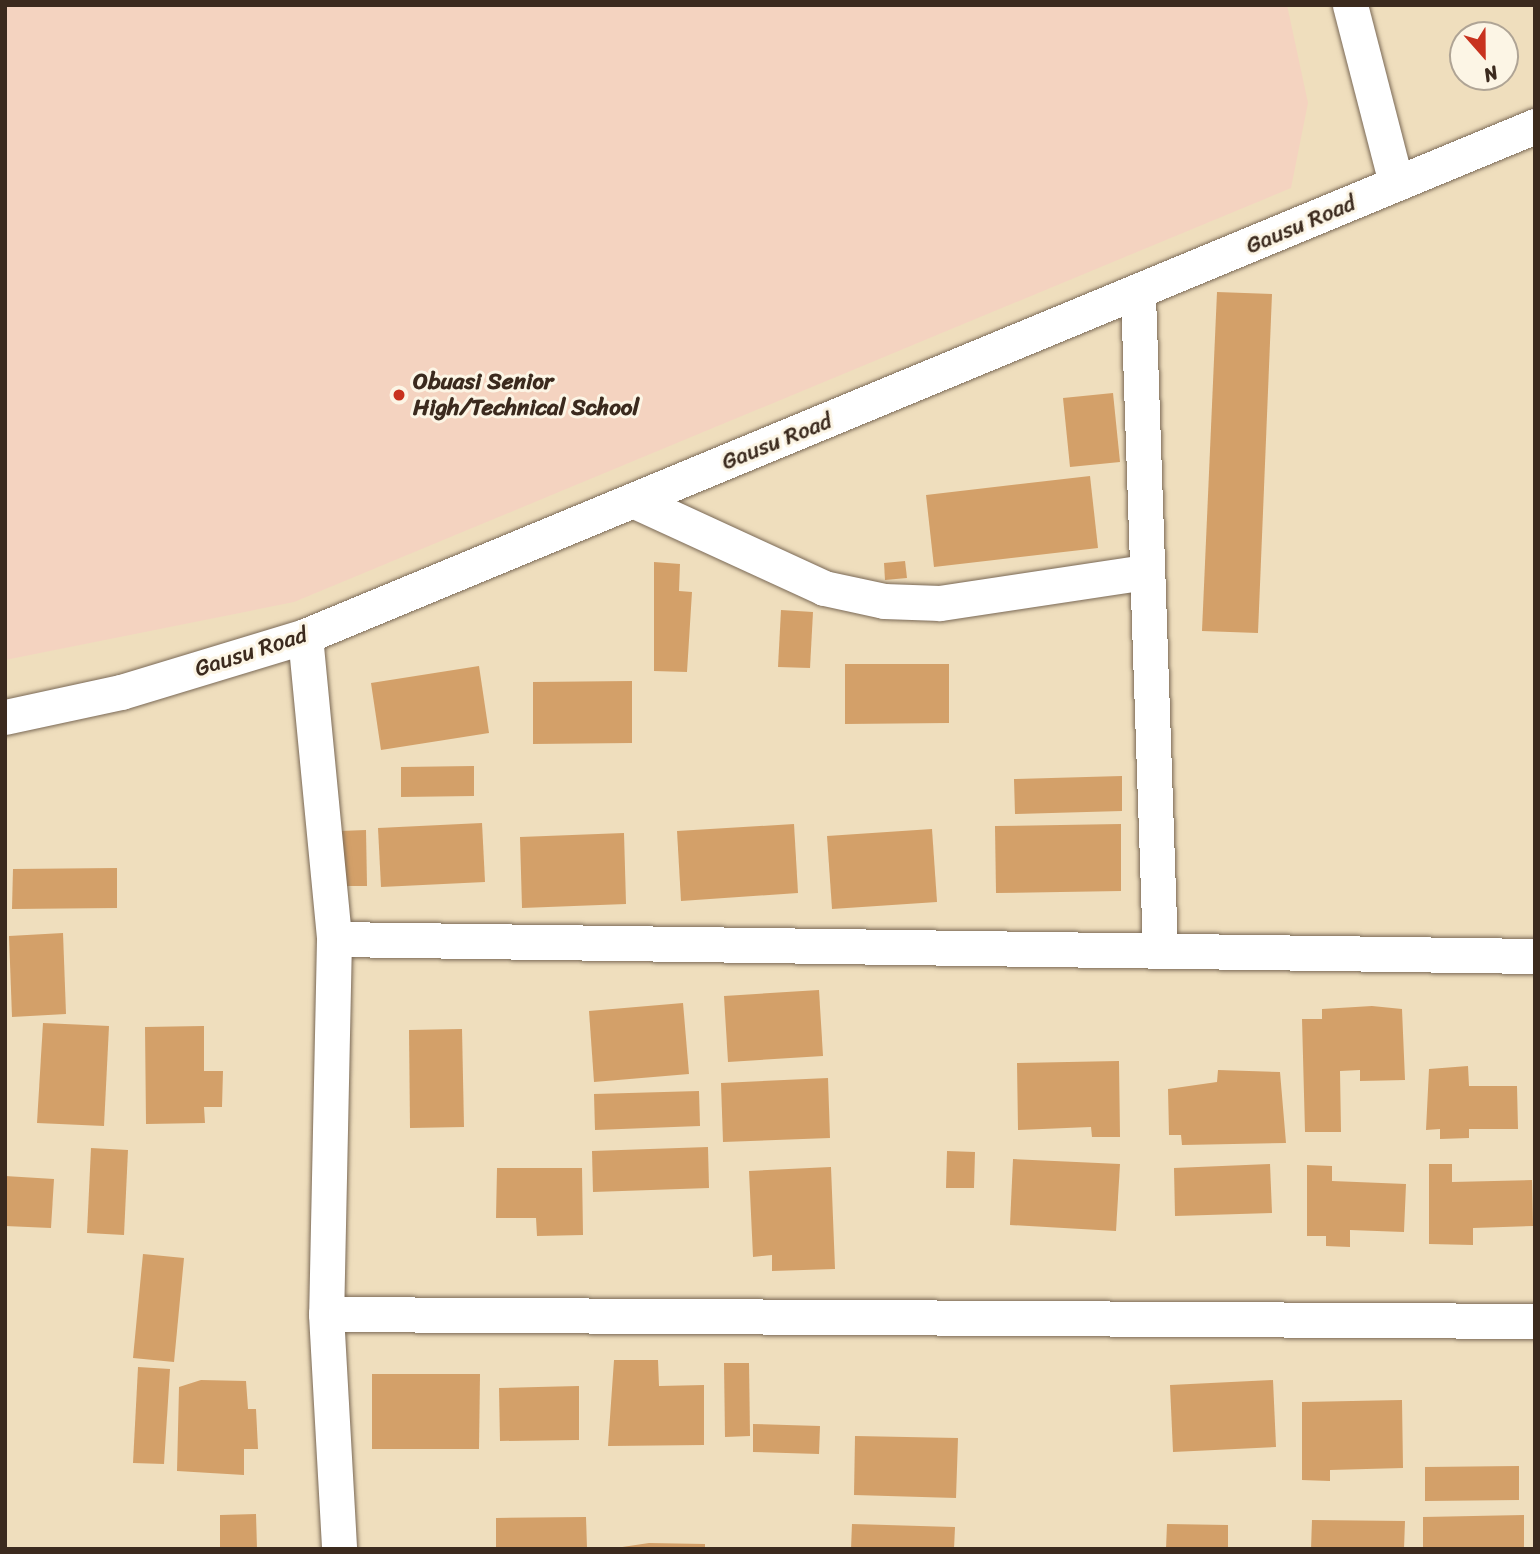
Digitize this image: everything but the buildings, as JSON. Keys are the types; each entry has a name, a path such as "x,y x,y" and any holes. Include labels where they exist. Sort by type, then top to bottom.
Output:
{"street":[{"path":"1350,5 1396,183"},
{"name":"Gausu Road","path":"5,717 121,692 305,636 1138,295 1535,126"},
{"path":"1138,295 1144,572 1160,950"},
{"path":"635,500 824,588 884,601 940,603 1144,572"},
{"path":"305,636 334,939 326,1314 339,1549"},
{"path":"334,939 1535,956"},
{"path":"326,1314 1535,1321"}],"shaded area":[{"name":"Obuasi Senior High/Technical School","path":"5,5 1287,5 1308,103 1291,188 294,602 5,660"}],"place":[{"name":"Obuasi Senior High/Technical School","path":"399,395"}]}
